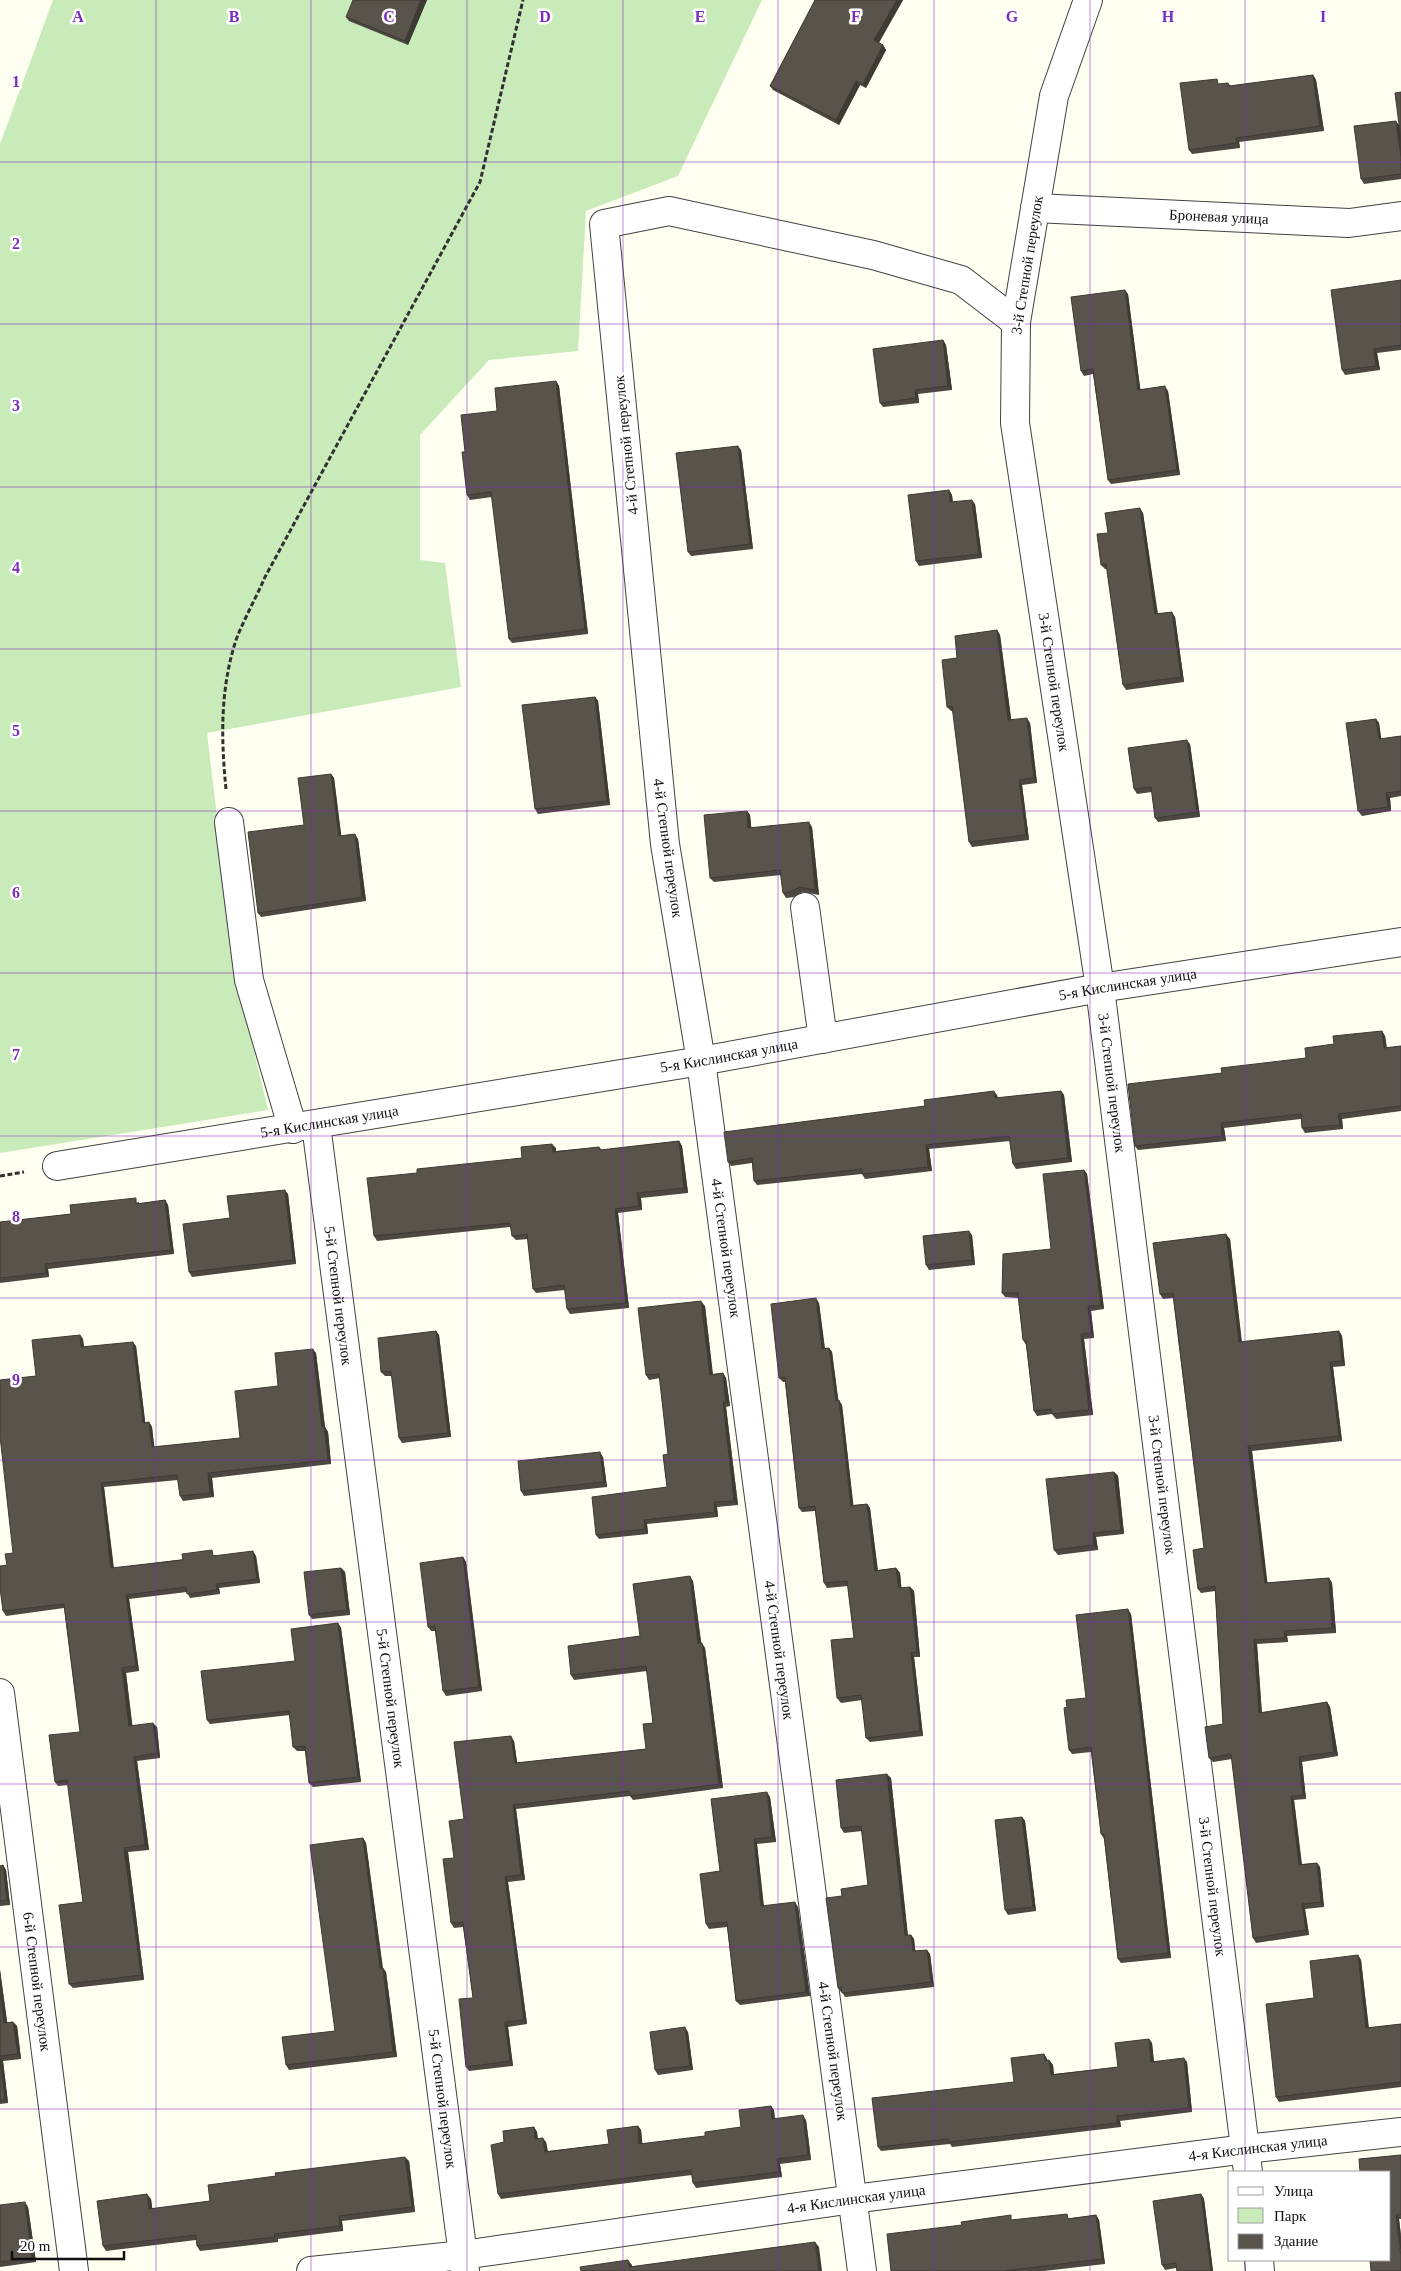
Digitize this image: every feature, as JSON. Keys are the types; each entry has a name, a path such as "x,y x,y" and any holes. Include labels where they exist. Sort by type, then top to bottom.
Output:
{"street":[{"name":"3-й Степной переулок","path":"1088,0 1054,96 1016,322 1015,423 1100,988 1247,2160"},
{"name":"Броневая улица","path":"1035,208 1348,223 1401,216"},
{"name":"4-й Степной переулок","path":"862,2271 701,1061 665,844 604,224 669,211 873,254 961,280 1016,322"},
{"name":"5-й Степной переулок","path":"229,822 249,980 305,1126 464,2263"},
{"path":"805,907 823,1039"},
{"name":"5-я Кислинская улица","path":"57,1166 701,1061 1100,988 1401,942"},
{"name":"6-й Степной переулок","path":"0,1693 74,2271"},
{"name":"4-я Кислинская улица","path":"311,2271 464,2263 853,2200 1247,2160 1401,2132"}],"path":[{"path":"229,822 223,753 223,699 236,640 265,577 480,182 523,0"}],"green space":[{"path":"53,0 762,0 678,176 586,211 578,351 489,360 420,435 420,560 445,563 461,687 207,733 236,975 268,1110 0,1153 0,144"}],"building":[{"path":"353,0 421,0 405,41 346,17"},
{"path":"815,0 897,0 874,40 883,45 863,84 856,81 836,120 770,86"},
{"path":"1313,75 1320,126 1236,138 1237,143 1189,150 1180,83 1217,79 1218,84 1228,83 1229,86"},
{"path":"1401,92 1401,140 1395,93"},
{"path":"1396,121 1401,157 1401,174 1361,179 1354,126"},
{"path":"1401,280 1401,345 1374,349 1376,366 1342,370 1331,290"},
{"path":"1125,290 1138,390 1165,386 1177,470 1108,480 1093,369 1081,371 1071,297"},
{"path":"943,340 948,386 915,390 916,398 880,403 873,349"},
{"path":"556,381 585,629 509,639 491,492 467,495 462,452 465,452 461,415 497,411 495,388"},
{"path":"738,446 750,544 688,552 676,453"},
{"path":"949,490 950,502 972,500 979,554 916,561 908,495"},
{"path":"1140,508 1155,614 1172,612 1181,677 1123,685 1106,564 1101,565 1097,534 1108,533 1105,513"},
{"path":"997,630 1008,720 1027,718 1034,778 1019,780 1026,835 969,842 952,706 947,707 942,660 957,658 955,636"},
{"path":"595,697 607,801 535,809 522,705"},
{"path":"1376,719 1379,739 1401,736 1401,791 1386,793 1388,807 1358,811 1346,723"},
{"path":"1187,740 1197,812 1155,818 1151,787 1134,789 1128,748"},
{"path":"331,774 339,836 355,834 362,897 258,913 248,832 304,825 298,778"},
{"path":"747,811 748,828 809,822 815,890 800,887 783,893 780,870 710,878 704,815"},
{"path":"1382,1031 1384,1048 1401,1046 1401,1106 1338,1114 1340,1125 1302,1128 1301,1114 1221,1123 1222,1136 1135,1146 1128,1084 1222,1073 1221,1068 1306,1058 1305,1048 1334,1044 1333,1036"},
{"path":"994,1091 995,1098 1061,1091 1068,1158 1013,1164 1009,1136 926,1145 928,1167 862,1174 862,1169 754,1181 752,1158 728,1162 724,1132 925,1106 924,1100"},
{"path":"679,1141 684,1188 637,1193 639,1206 615,1209 626,1303 567,1309 564,1285 533,1289 527,1234 512,1236 510,1223 374,1236 367,1178 417,1173 417,1169 522,1158 521,1147 552,1144 553,1152 599,1147 600,1150"},
{"path":"1084,1170 1101,1305 1088,1306 1091,1333 1081,1334 1089,1410 1052,1414 1051,1409 1034,1411 1026,1340 1023,1340 1018,1293 1002,1293 1003,1254 1051,1249 1043,1174"},
{"path":"285,1190 293,1260 189,1272 183,1224 230,1218 227,1196"},
{"path":"136,1198 136,1204 165,1200 171,1250 45,1264 46,1273 0,1278 0,1222 71,1214 70,1205"},
{"path":"969,1231 972,1260 926,1265 923,1236"},
{"path":"1226,1234 1239,1342 1339,1331 1342,1361 1330,1362 1339,1436 1248,1446 1265,1583 1329,1578 1332,1628 1284,1631 1285,1638 1254,1640 1259,1713 1327,1702 1334,1752 1299,1757 1303,1795 1291,1796 1299,1865 1317,1863 1321,1902 1302,1904 1306,1930 1253,1938 1231,1754 1209,1758 1205,1727 1223,1724 1215,1586 1198,1589 1193,1550 1204,1548 1173,1293 1160,1294 1153,1243"},
{"path":"816,1298 822,1349 829,1348 836,1401 839,1400 851,1506 867,1504 875,1571 896,1568 899,1588 910,1587 917,1652 911,1653 920,1731 866,1738 861,1695 837,1698 831,1640 854,1638 847,1581 824,1583 815,1506 799,1508 785,1377 779,1378 771,1304"},
{"path":"701,1301 710,1375 723,1373 726,1402 723,1402 734,1501 714,1502 715,1512 644,1520 645,1529 596,1535 592,1497 667,1487 663,1455 668,1454 659,1374 646,1375 638,1308"},
{"path":"436,1331 448,1433 399,1438 391,1371 381,1372 378,1338"},
{"path":"80,1335 81,1347 133,1342 143,1423 149,1422 152,1447 240,1438 235,1391 278,1386 275,1353 313,1349 322,1427 324,1427 328,1460 208,1473 210,1493 180,1496 177,1475 101,1483 111,1568 183,1560 182,1554 212,1550 213,1556 253,1551 257,1579 216,1584 217,1590 187,1594 186,1587 126,1595 136,1666 122,1668 129,1726 153,1723 157,1753 134,1757 145,1845 124,1848 141,1975 69,1984 59,1905 83,1902 67,1780 55,1782 49,1735 80,1732 64,1604 3,1611 0,1566 7,1565 5,1554 13,1553 0,1436 0,1380 36,1376 32,1340"},
{"path":"600,1452 604,1482 521,1491 518,1461"},
{"path":"1114,1472 1121,1530 1093,1533 1094,1545 1054,1550 1046,1479"},
{"path":"463,1557 479,1687 443,1691 435,1626 428,1627 420,1563"},
{"path":"341,1568 347,1610 309,1615 304,1572"},
{"path":"690,1576 698,1644 702,1643 719,1784 630,1796 630,1791 513,1805 521,1875 505,1877 524,2020 505,2022 510,2061 466,2067 459,1999 473,1998 463,1922 451,1923 443,1859 454,1858 449,1821 464,1819 454,1742 511,1736 515,1763 646,1749 643,1724 653,1723 646,1666 571,1675 568,1646 640,1636 633,1584"},
{"path":"1128,1609 1168,1953 1118,1959 1104,1834 1101,1834 1091,1747 1069,1750 1064,1708 1067,1707 1066,1700 1086,1698 1076,1615"},
{"path":"338,1623 358,1777 309,1783 305,1746 293,1747 289,1711 207,1720 201,1671 295,1661 291,1629"},
{"path":"887,1774 905,1935 911,1935 913,1951 927,1950 931,1982 842,1993 841,1987 838,1988 826,1898 842,1896 841,1889 868,1885 861,1826 841,1828 836,1780"},
{"path":"767,1792 772,1837 754,1839 761,1906 795,1902 806,1992 736,2001 727,1922 706,1924 700,1874 720,1871 711,1799"},
{"path":"1022,1817 1033,1907 1005,1910 995,1820"},
{"path":"363,1838 380,1968 383,1968 393,2052 286,2065 282,2037 335,2031 310,1845"},
{"path":"3,1865 7,1900 0,1901 0,1866"},
{"path":"1358,1955 1366,2028 1401,2024 1401,2082 1276,2097 1266,2004 1314,1998 1310,1961"},
{"path":"0,1989 4,2023 13,2022 18,2054 0,2056"},
{"path":"685,2027 690,2066 655,2070 650,2032"},
{"path":"1149,2039 1151,2062 1184,2058 1189,2108 1117,2116 1117,2123 949,2142 948,2139 878,2147 872,2098 1014,2082 1011,2058 1044,2054 1045,2061 1049,2060 1051,2075 1118,2067 1115,2043"},
{"path":"0,2061 5,2099 0,2100"},
{"path":"771,2106 772,2119 803,2115 808,2155 777,2159 779,2172 693,2183 691,2170 498,2194 491,2145 504,2142 503,2131 534,2127 535,2139 543,2138 545,2152 609,2144 607,2130 638,2126 639,2144 705,2136 705,2132 741,2127 739,2110"},
{"path":"1401,2155 1401,2214 1396,2215 1401,2271 1371,2271 1370,2261 1391,2261 1391,2171 1360,2171 1359,2159"},
{"path":"405,2157 412,2207 339,2216 340,2226 274,2234 275,2237 197,2246 196,2235 103,2246 97,2201 147,2194 149,2209 210,2201 208,2185 276,2176 275,2173"},
{"path":"1201,2194 1211,2271 1177,2271 1176,2263 1162,2265 1153,2201"},
{"path":"25,2202 32,2258 0,2262 0,2205"},
{"path":"1067,2214 1068,2219 1096,2215 1102,2259 1004,2271 891,2271 887,2234 962,2225 961,2222 1011,2215 1011,2220"},
{"path":"815,2242 819,2271 581,2271 580,2267 628,2260 629,2267"}]}
